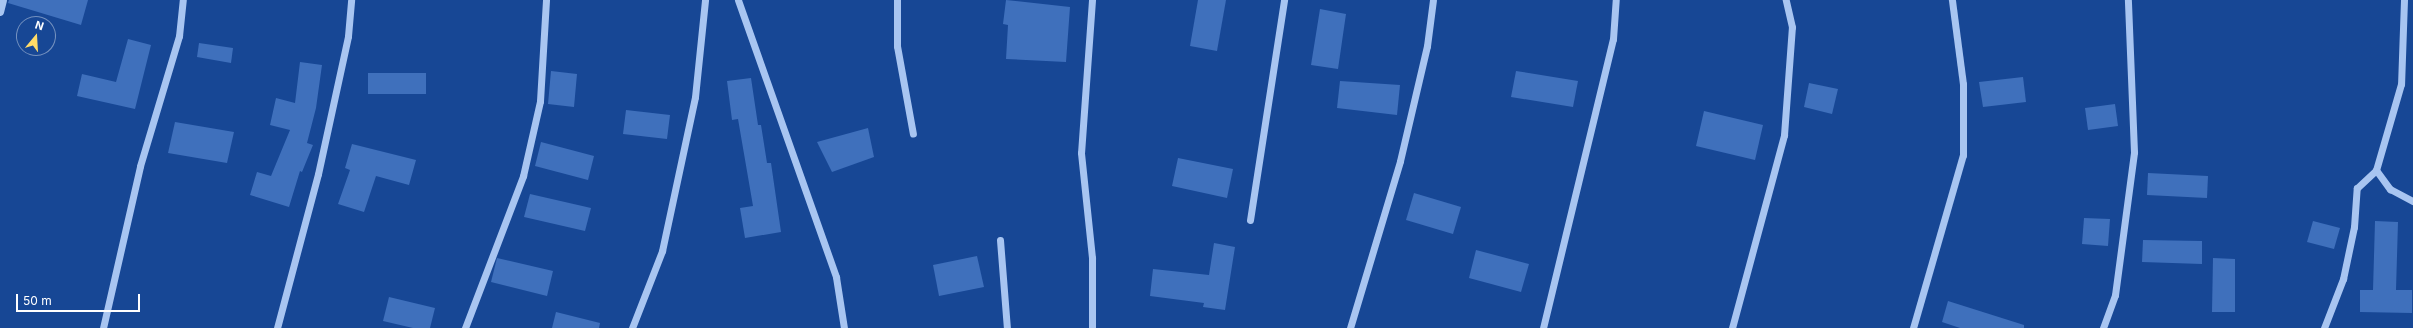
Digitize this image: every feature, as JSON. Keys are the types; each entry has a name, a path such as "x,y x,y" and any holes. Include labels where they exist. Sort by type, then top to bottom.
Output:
{"street":[{"path":"0,12 3,0"},
{"path":"103,328 140,166 179,36 183,0"},
{"path":"277,328 318,174 348,36 351,0"},
{"path":"465,328 523,176 540,100 546,0"},
{"path":"632,328 662,251 695,97 705,0"},
{"path":"738,0 836,277 844,328"},
{"path":"898,0 898,46 913,134"},
{"path":"1092,0 1081,153 1092,258 1092,328"},
{"path":"1250,220 1284,0"},
{"path":"1350,328 1400,161 1427,46 1432,0"},
{"path":"1544,328 1613,39 1616,0"},
{"path":"1732,328 1784,135 1792,27 1786,0"},
{"path":"1913,328 1963,155 1963,84 1952,0"},
{"path":"2103,328 2115,295 2134,152 2128,0"},
{"path":"2324,328 2342,278 2354,227 2357,188 2376,170 2401,84 2404,0"},
{"path":"2376,170 2390,189 2413,201"},
{"path":"1000,240 1007,328"}],"building":[{"path":"9,0 88,0 81,25 56,17 56,16 51,16 8,3"},
{"path":"1006,0 1070,7 1066,62 1006,59 1008,25 1003,24"},
{"path":"1198,0 1226,0 1217,51 1190,46"},
{"path":"1320,9 1346,14 1338,69 1311,65"},
{"path":"128,39 151,45 135,109 77,96 82,74 116,82"},
{"path":"199,43 233,48 231,63 197,57"},
{"path":"300,62 322,65 316,108 307,143 313,145 302,172 300,171 289,207 250,195 257,172 271,176 290,130 270,125 276,98 295,103"},
{"path":"551,71 577,74 574,107 548,104"},
{"path":"1516,71 1578,81 1573,107 1511,97"},
{"path":"368,73 426,73 426,94 368,94"},
{"path":"2023,77 2026,102 1983,107 1979,82"},
{"path":"751,78 758,125 761,125 767,163 771,163 781,232 745,238 740,208 753,206 738,119 732,120 727,81"},
{"path":"1340,81 1400,85 1397,115 1337,108"},
{"path":"1809,83 1838,89 1832,114 1804,107"},
{"path":"2115,104 2118,126 2088,130 2085,108"},
{"path":"626,110 670,115 667,139 623,134"},
{"path":"1704,111 1763,125 1755,160 1696,146"},
{"path":"175,122 234,132 227,163 168,153"},
{"path":"868,128 874,157 832,172 817,142"},
{"path":"541,142 594,156 588,180 535,166"},
{"path":"352,144 416,160 409,185 376,176 364,212 338,204 350,170 345,168"},
{"path":"1178,158 1233,169 1227,198 1172,186"},
{"path":"2148,173 2208,176 2207,198 2147,195"},
{"path":"1414,193 1461,207 1453,234 1406,220"},
{"path":"530,194 591,208 585,231 524,217"},
{"path":"2084,218 2110,219 2108,246 2082,244"},
{"path":"2313,221 2340,228 2334,249 2307,242"},
{"path":"2375,221 2398,222 2396,290 2412,290 2412,313 2360,312 2360,290 2373,290"},
{"path":"2143,240 2202,241 2202,264 2142,262"},
{"path":"1214,243 1235,247 1225,310 1203,307 1204,303 1150,296 1153,269 1209,275"},
{"path":"1476,250 1529,264 1521,292 1469,278"},
{"path":"977,256 984,287 939,296 933,265"},
{"path":"497,258 553,271 547,296 491,282"},
{"path":"2213,258 2235,259 2235,312 2212,312"},
{"path":"389,297 435,308 430,328 413,328 383,321"},
{"path":"1948,301 2024,325 2024,328 1960,328 1942,322"},
{"path":"556,312 600,323 599,328 552,328"}]}
